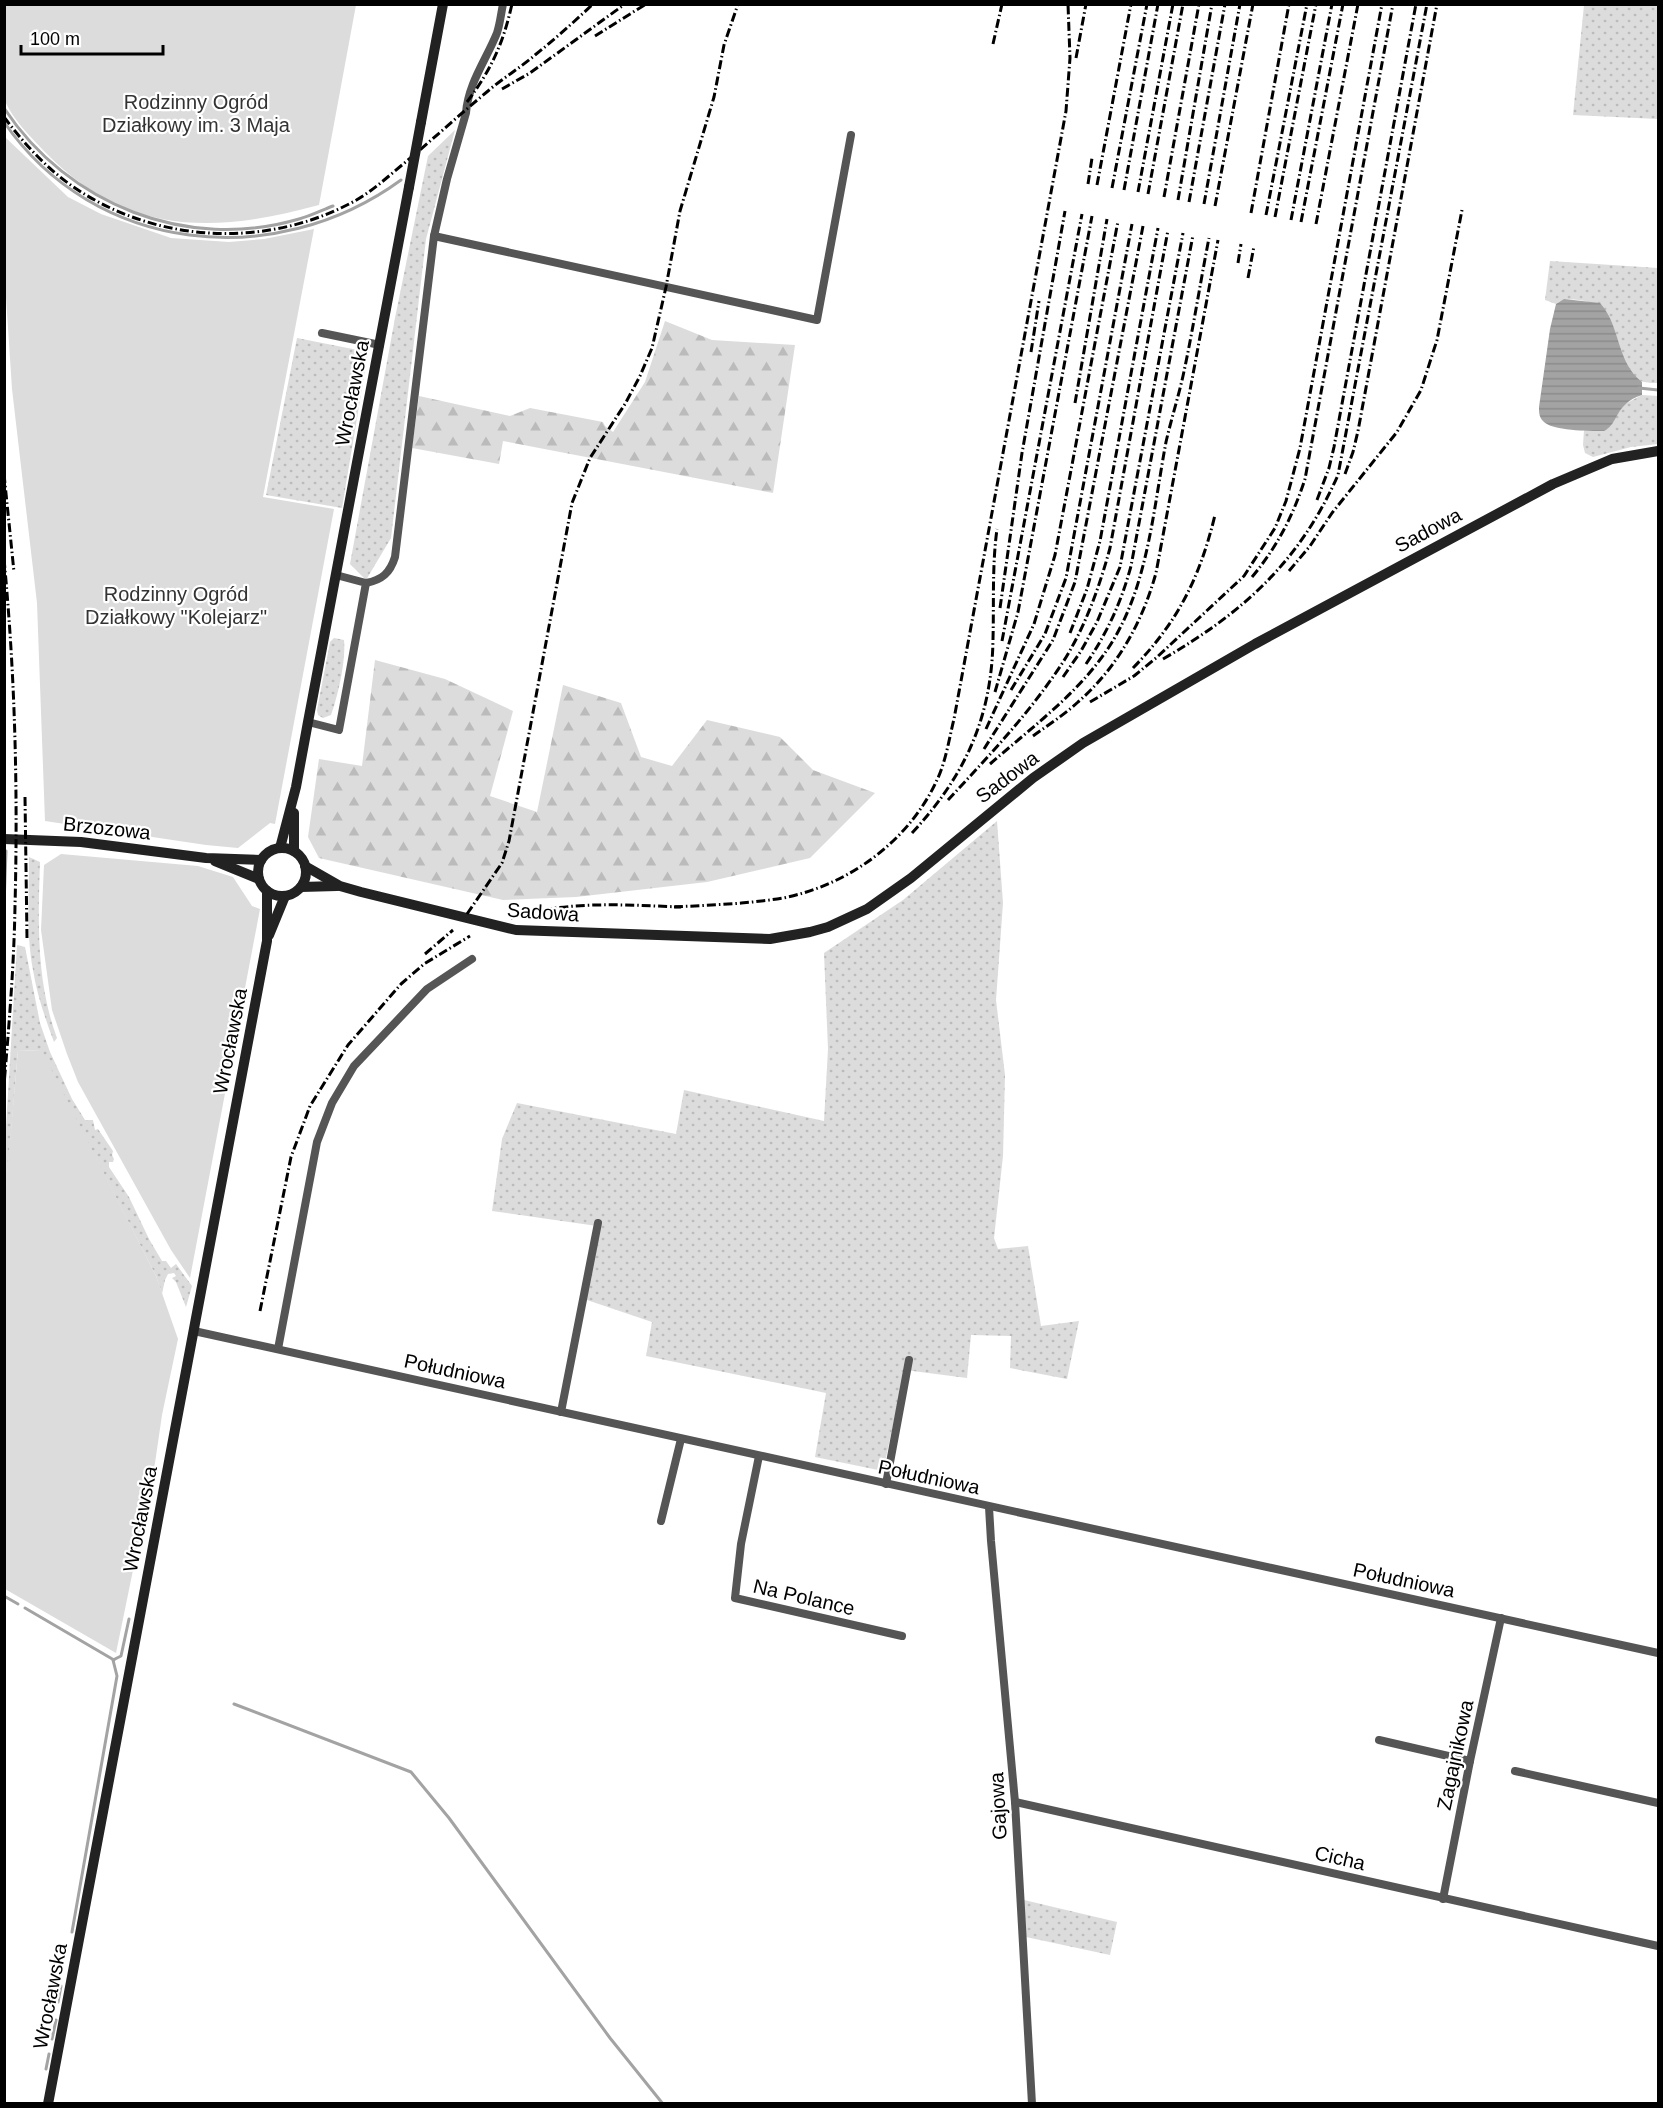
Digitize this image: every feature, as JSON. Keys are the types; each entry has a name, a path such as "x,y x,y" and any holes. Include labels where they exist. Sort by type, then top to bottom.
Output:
{"main road":[{"name":"Wrocławska","path":"280,848 296,787 443,4"},
{"name":"Sadowa","path":"305,866 340,886 516,930 770,939 828,927 867,909 911,878 1033,778 1083,743 1154,701 1255,644 1553,484 1612,459 1659,451"},
{"name":"Wrocławska","path":"294,851 296,787"},
{"name":"Brzozowa","path":"4,839 81,842 206,858 261,860"},
{"path":"280,848 294,851 305,866 306,873 301,887 285,896 267,891 259,879 261,860 272,850 280,848"},
{"name":"Brzozowa","path":"206,858 259,879"},
{"name":"Sadowa","path":"301,887 340,886"},
{"name":"Wrocławska","path":"48,2103 190,1352 197,1332 198,1306 267,941 267,891"},
{"name":"Wrocławska","path":"267,941 285,896"}],"street":[{"path":"336,575 366,583 386,576 395,557 434,236 466,113 466,103 474,80 498,31 503,4"},
{"path":"434,236 817,320 851,135"},
{"path":"322,333 380,345"},
{"path":"308,722 339,730 366,583"},
{"path":"278,1349 317,1142 332,1103 354,1066 427,989 472,959"},
{"path":"561,1412 598,1223"},
{"name":"Południowa","path":"197,1332 1659,1653"},
{"path":"886,1484 909,1360"},
{"path":"662,1521 681,1439"},
{"name":"Na Polance","path":"759,1456 741,1544 735,1598 902,1636"},
{"name":"Gajowa","path":"989,1507 1015,1802 1032,2103"},
{"name":"Zagajnikowa","path":"1443,1899 1501,1618"},
{"path":"1379,1740 1470,1761"},
{"path":"1515,1771 1659,1803"},
{"name":"Cicha","path":"1015,1802 1659,1946"}],"green space":[{"name":"Rodzinny Ogród Działkowy im. 3 Maja","path":"4,5 356,5 319,205 243,221 207,223 172,221 139,213 107,199 75,179 22,127 5,100"},
{"path":"1584,5 1658,5 1658,119 1573,115"},
{"path":"455,130 426,239 391,538 366,580 350,564 395,318 428,156"},
{"name":"Rodzinny Ogród Działkowy \"Kolejarz\"","path":"5,137 68,197 101,214 171,238 229,242 264,239 314,229 263,497 334,509 275,824 270,823 238,848 45,821 37,603 12,389 5,282"},
{"path":"1550,261 1658,268 1658,383 1644,382 1633,376 1626,366 1613,326 1606,314 1595,305 1570,299 1556,304 1545,300"},
{"path":"665,321 712,340 795,345 773,493 503,441 499,464 412,448 419,396 510,416 530,408 603,422 613,432 645,382"},
{"path":"297,338 368,352 342,508 266,495"},
{"path":"1642,395 1658,396 1658,444 1631,447 1593,457 1585,453 1584,430 1607,429 1623,405"},
{"path":"334,638 344,640 343,668 331,715 323,718 318,715 317,710 330,642"},
{"path":"375,660 445,679 513,711 490,796 537,812 563,685 621,703 641,757 672,766 707,720 780,737 813,770 875,793 810,858 707,882 576,897 503,900 319,858 308,837 319,759 362,766"},
{"path":"997,821 1003,903 996,1000 1005,1075 1003,1156 994,1238 998,1249 1028,1246 1041,1326 1079,1321 1067,1379 1010,1368 1011,1336 971,1335 967,1378 905,1370 883,1471 815,1457 826,1393 646,1356 652,1322 584,1299 597,1226 492,1211 502,1139 517,1103 676,1134 684,1090 824,1121 828,1049 824,953 903,900"},
{"path":"61,854 198,866 233,877 252,906 260,909 190,1278 171,1250 78,1082 52,1010 41,930 44,865"},
{"path":"29,857 40,862 40,951 45,995 57,1038 54,1042 39,997 29,942"},
{"path":"17,945 25,947 40,1023 50,1052 72,1099 85,1120 93,1120 95,1130 98,1129 113,1151 114,1159 113,1162 109,1162 109,1167 129,1197 162,1261 166,1261 171,1268 176,1264 192,1286 186,1307 176,1282 172,1278 176,1276 174,1273 168,1274 162,1294 156,1276 41,1051 18,1050 5,1204 5,1143"},
{"path":"18,1050 42,1051 156,1276 178,1339 116,1653 5,1589 4,1209"},
{"path":"1024,1900 1117,1922 1110,1955 1026,1937"}],"shaded area":[{"path":"1564,299 1600,303 1612,322 1627,364 1642,382 1642,395 1626,403 1609,428 1604,431 1554,427 1543,421 1540,416 1539,407 1550,329 1556,304"}],"waterway":[{"path":"4,108 30,142 61,171 96,194 134,212 173,224 215,229 257,228 303,218 333,206"},
{"path":"4,122 42,166 87,200 136,223 189,235 244,237 299,228 351,209 401,180"},
{"path":"1639,388 1658,390"},
{"path":"4,905 6,851"},
{"path":"4,1596 18,1604"},
{"path":"25,1608 114,1660"},
{"path":"72,1932 117,1676 113,1660 121,1656 129,1619"},
{"path":"234,1704 411,1772 449,1818 610,2038 663,2104"},
{"path":"58,2002 61,1986"},
{"path":"52,2039 56,2020"},
{"path":"46,2069 49,2054"}],"railway":[{"path":"467,102 495,56 505,32 512,4"},
{"path":"4,117 57,175 109,207 142,220 176,229 211,233 246,233 280,228 314,219 347,205 369,192 494,86 550,43 593,4"},
{"path":"502,89 530,73 625,4"},
{"path":"595,36 646,4"},
{"path":"467,914 502,863 509,841 572,503 590,458 625,404 652,348 680,211 714,97 724,45 738,4"},
{"path":"993,44 1002,4"},
{"path":"674,907 783,898 831,883 874,857 893,841 925,802 937,780 945,758 954,719 1066,111 1070,58 1068,4"},
{"path":"1076,58 1086,4"},
{"path":"1097,185 1131,4"},
{"path":"1112,188 1147,4"},
{"path":"1124,190 1158,4"},
{"path":"1138,192 1173,4"},
{"path":"1148,194 1183,4"},
{"path":"1164,197 1199,4"},
{"path":"1178,200 1212,4"},
{"path":"1189,202 1225,4"},
{"path":"1204,204 1240,4"},
{"path":"1215,206 1253,4"},
{"path":"1251,213 1289,4"},
{"path":"1266,215 1307,4"},
{"path":"1275,217 1316,4"},
{"path":"1291,220 1332,4"},
{"path":"1301,222 1343,4"},
{"path":"1316,224 1358,4"},
{"path":"1090,702 1134,676 1244,576 1275,528 1286,501 1300,448 1382,4"},
{"path":"1252,577 1283,531 1305,479 1393,4"},
{"path":"1317,500 1334,447 1416,4"},
{"path":"1163,659 1219,623 1267,582 1306,533 1323,506 1338,475 1427,4"},
{"path":"1345,474 1358,431 1437,4"},
{"path":"1088,184 1092,158"},
{"path":"1289,571 1397,432 1421,390 1437,340 1462,210"},
{"path":"1000,608 1022,453 1065,211"},
{"path":"1002,641 1082,214"},
{"path":"995,692 1018,612 1092,216"},
{"path":"1075,403 1107,219"},
{"path":"986,729 1034,624 1055,555 1118,221"},
{"path":"1011,690 1045,634 1066,578 1132,224"},
{"path":"984,749 1053,640 1075,582 1143,226"},
{"path":"1070,633 1087,589 1100,541 1158,228"},
{"path":"948,800 1004,739 1043,691 1065,659 1094,597 1110,548 1168,230"},
{"path":"1063,677 1097,622 1120,567 1183,233"},
{"path":"1086,664 1113,617 1131,566 1193,235"},
{"path":"990,764 1084,680 1109,647 1133,599 1153,521 1166,442 1183,376 1209,238"},
{"path":"1033,736 1073,707 1105,675 1126,644 1150,592 1156,573 1218,240"},
{"path":"1238,263 1241,244"},
{"path":"1248,278 1254,246"},
{"path":"1031,352 1039,301"},
{"path":"4,474 14,572"},
{"path":"1133,668 1163,633 1185,598 1202,559 1215,515"},
{"path":"912,833 947,790 961,767 981,720 991,667 997,529"},
{"path":"4,559 15,732 16,819 14,951 4,1085"},
{"path":"25,797 27,938"},
{"path":"511,918 553,908 575,906 681,907"},
{"path":"425,954 453,930"},
{"path":"260,1311 291,1157 310,1106 348,1045 401,984 424,964 470,936"}]}
